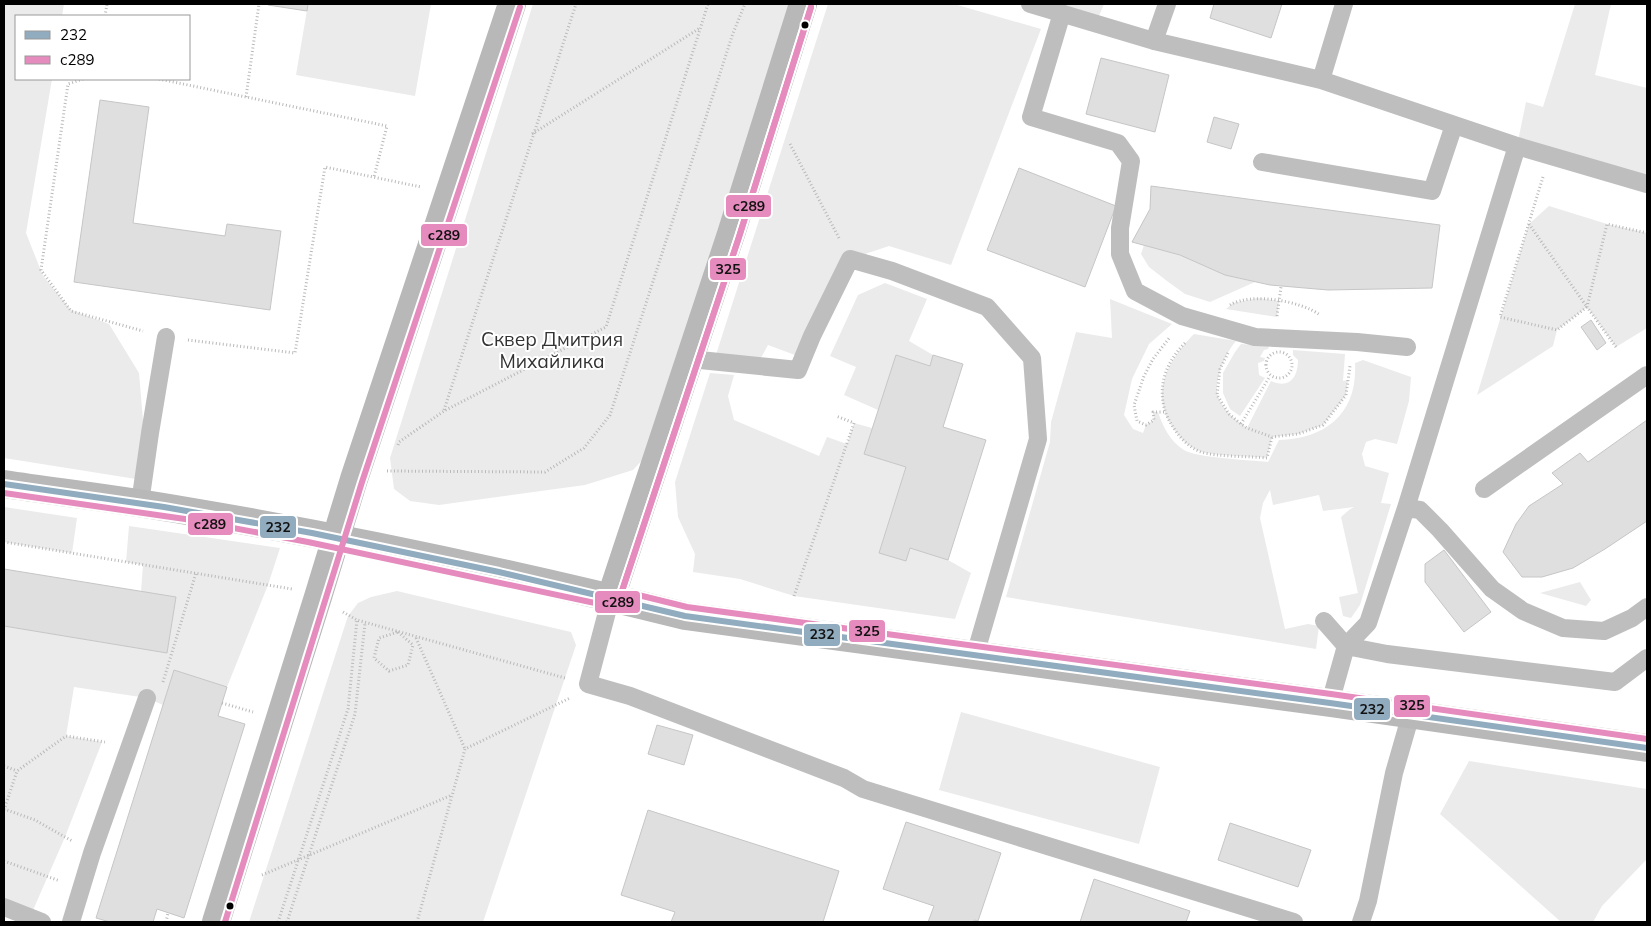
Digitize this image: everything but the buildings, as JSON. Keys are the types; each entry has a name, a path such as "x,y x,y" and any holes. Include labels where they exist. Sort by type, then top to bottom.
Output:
{"street":[{"path":"216,922 318,598 335,537 512,4"},
{"path":"611,598 731,234 803,4"},
{"path":"4,484 140,503 335,537 685,616 1411,714 1647,748"}],"lane":[{"path":"1030,4 1154,42 1320,80 1517,146 1647,184"},
{"path":"1154,42 1167,4"},
{"path":"1320,80 1344,4"},
{"path":"1062,13 1030,117 1118,143 1131,160 1120,228 1120,254 1135,291 1182,316 1255,337 1357,342 1407,347"},
{"path":"1262,162 1432,191 1454,125"},
{"path":"1330,703 1346,646 1368,623 1406,508 1517,146"},
{"path":"690,359 798,370 812,336 850,259 892,271 987,308 1032,358 1038,439 975,655"},
{"path":"140,503 166,337"},
{"path":"1484,489 1647,375"},
{"path":"1406,508 1420,510 1492,589 1523,611 1563,628 1604,631 1632,618 1647,607"},
{"path":"611,598 588,684 630,696 844,778 863,790 1294,922"},
{"path":"1324,621 1346,646 1387,654 1615,682 1647,658"},
{"path":"71,922 92,853 147,698"},
{"path":"1361,922 1368,901 1394,773 1411,714"},
{"path":"4,907 42,922"}],"path":[{"path":"246,97 259,4"},
{"path":"444,410 532,134 576,4"},
{"path":"396,450 399,442 444,410 606,326 708,4"},
{"path":"390,464 387,471 545,472 584,448 610,415 733,33 746,4"},
{"path":"532,134 701,28"},
{"path":"79,80 68,84 41,270 71,310 166,337 295,352 326,167 449,194"},
{"path":"164,80 387,126 374,177"},
{"path":"790,144 850,259"},
{"path":"1545,172 1500,317 1557,330 1587,307 1607,224 1647,233"},
{"path":"1529,224 1616,347"},
{"path":"1192,319 1178,329 1153,359 1144,376 1134,405 1137,421 1146,426 1154,420 1153,412 1164,412 1178,435 1188,445 1207,453 1267,458 1272,437"},
{"path":"1244,333 1231,346 1220,368 1217,395 1229,414 1241,424 1272,437 1298,434 1323,425 1346,395 1349,372 1357,342"},
{"path":"1281,352 1288,355 1292,360 1290,374 1284,378 1277,379 1270,376 1266,370 1265,363 1268,357 1274,353 1281,352"},
{"path":"1241,424 1270,376"},
{"path":"794,596 854,422 836,416"},
{"path":"4,542 294,590"},
{"path":"147,698 160,693 196,573"},
{"path":"278,922 348,709 357,620 588,684"},
{"path":"287,922 355,714 365,623"},
{"path":"398,632 413,645 408,665 389,671 374,658 378,638 398,632"},
{"path":"416,637 465,749 418,922"},
{"path":"465,749 570,698 588,684"},
{"path":"222,703 254,712"},
{"path":"92,853 35,820 4,809 17,771 66,736 130,746"},
{"path":"4,766 17,771"},
{"path":"260,882 263,874 452,795"},
{"path":"4,861 81,889"},
{"path":"166,922 168,913"}],"green space":[{"path":"4,4 64,4 62,15 15,15 15,80 52,80 26,233 43,276 71,310 109,324 139,373 144,432 136,479 4,458"},
{"path":"308,4 431,4 415,96 296,75"},
{"name":"Сквер Дмитрия Михайлика","path":"533,4 789,4 648,454 633,470 585,485 439,505 410,501 394,489 390,458"},
{"path":"828,4 954,4 1041,29 951,265 889,246 850,259 803,358 768,345 757,365 714,361"},
{"path":"1030,4 1104,4 1096,23"},
{"path":"1575,4 1611,4 1595,75 1647,88 1647,184 1517,146 1526,102 1543,107"},
{"path":"1549,206 1607,224 1647,233 1647,328 1616,347 1587,307 1557,330 1553,346 1477,395 1529,224"},
{"path":"1144,245 1180,255 1225,275 1255,282 1210,302 1185,294 1149,267 1141,254"},
{"path":"885,283 927,299 909,341 933,355 930,366 896,355 878,410 844,395 856,367 830,356 858,295"},
{"path":"1258,298 1279,301 1277,317 1226,309 1233,303"},
{"path":"1110,299 1172,324 1149,344 1132,379 1124,415 1133,429 1143,433 1146,425 1154,420 1153,412 1158,412 1171,438 1184,450 1191,453 1212,457 1268,462 1279,440 1311,435 1336,420 1345,409 1351,396 1355,381 1355,363 1363,360 1411,377 1409,401 1397,444 1375,439 1366,442 1362,454 1365,466 1389,473 1381,503 1391,504 1360,605 1351,618 1343,616 1339,597 1358,593 1341,517 1354,507 1323,511 1319,495 1273,505 1270,490 1263,503 1260,518 1285,629 1308,624 1319,626 1316,649 1006,597 1050,442 1051,422 1076,332 1112,338"},
{"path":"1194,334 1236,341 1221,367 1217,390 1220,401 1226,410 1247,428 1271,381 1283,384 1294,377 1298,360 1293,355 1293,350 1345,354 1343,381 1348,380 1346,395 1323,425 1298,434 1272,437 1267,458 1222,455 1199,451 1188,444 1176,432 1166,415 1162,403 1162,390 1170,366 1176,355"},
{"path":"1241,344 1269,346 1260,357 1265,358 1264,361 1258,363 1259,375 1265,378 1240,416 1230,409 1223,393 1223,373"},
{"path":"710,373 734,375 728,396 734,420 819,456 827,437 847,444 854,423 872,428 864,454 906,467 879,552 906,561 910,548 948,560 971,573 955,619 794,596 740,579 693,572 695,554 678,517 675,482"},
{"path":"4,507 77,518 72,553 4,542"},
{"path":"129,526 280,548 268,585 227,687 174,670 163,705 147,698 74,687 66,736 102,742 65,837 30,917 4,907 4,626 167,653 176,597 141,592 143,565 126,562"},
{"path":"1580,582 1591,600 1586,606 1540,593"},
{"path":"397,591 571,632 576,645 483,922 249,922 348,616 358,603 371,597"},
{"path":"961,712 1160,767 1139,844 939,790"},
{"path":"1469,761 1647,789 1647,859 1602,906 1593,922 1561,922 1440,814"}],"transit line":[{"name":"с289","path":"225,922 362,482 520,7"},
{"name":"с289","path":"4,493 185,519 308,542 609,606 616,604 619,600 739,237 811,7"},
{"name":"325","path":"811,7 739,237 622,591 687,607 1331,694 1647,739"},
{"name":"232","path":"4,484 164,507 312,533 499,572 685,616 1647,748"}]}
